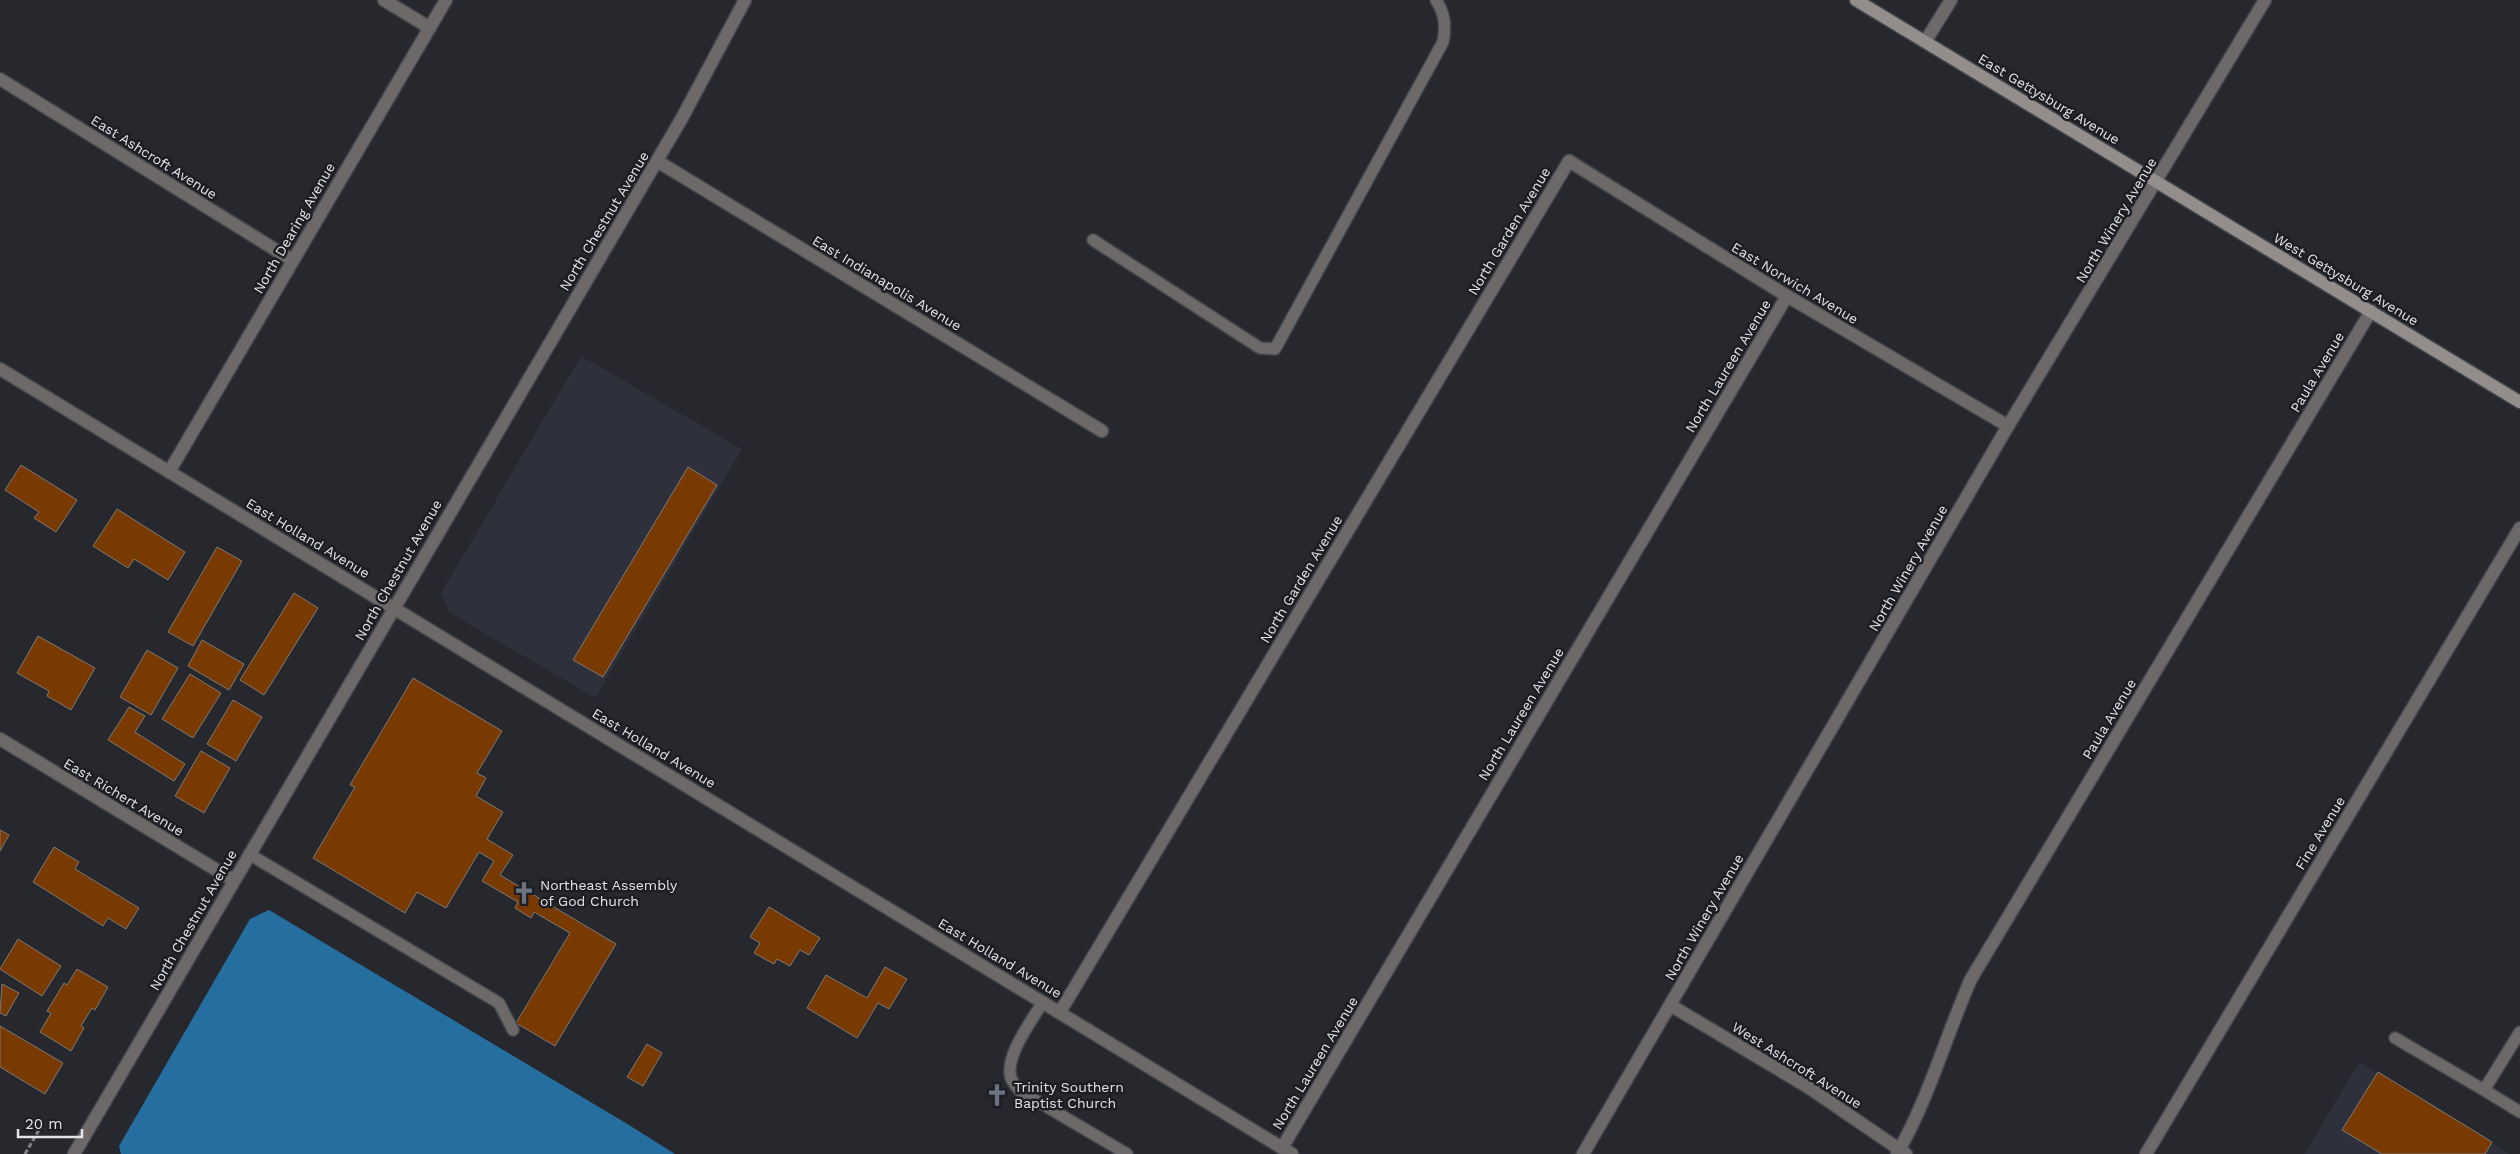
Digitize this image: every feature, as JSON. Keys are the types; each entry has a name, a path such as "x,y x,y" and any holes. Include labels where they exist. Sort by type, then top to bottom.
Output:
{"street":[{"path":"384,0 430,28"},
{"name":"North Dearing Avenue","path":"169,472 446,0"},
{"name":"North Chestnut Avenue","path":"74,1154 233,880 657,161 745,0"},
{"name":"East Gettysburg Avenue","path":"1856,0 2156,183"},
{"path":"1925,42 1951,0"},
{"name":"North Winery Avenue","path":"1583,1154 2008,426 2265,0"},
{"name":"East Ashcroft Avenue","path":"0,79 292,260"},
{"name":"East Indianapolis Avenue","path":"657,161 1102,431"},
{"name":"East Norwich Avenue","path":"1569,161 1787,296 2008,426"},
{"name":"North Garden Avenue","path":"1060,1012 1569,161"},
{"name":"West Gettysburg Avenue","path":"2156,183 2520,402"},
{"name":"North Laureen Avenue","path":"1287,1151 1787,296"},
{"name":"Paula Avenue","path":"1900,1153 1929,1092 1956,1013 1971,979 2370,311"},
{"name":"East Holland Avenue","path":"0,369 1287,1151"},
{"name":"Fine Avenue","path":"2146,1154 2520,528"},
{"name":"East Richert Avenue","path":"0,739 233,880"},
{"name":"West Ashcroft Avenue","path":"1670,1005 1808,1087 1900,1153"}],"lane":[{"path":"1093,240 1260,348 1275,349 1443,42 1446,26 1442,9 1436,0"},
{"path":"249,854 499,1003 513,1030"},
{"path":"1043,1002 1014,1052 1010,1064 1011,1078 1020,1091 1127,1154"},
{"path":"2484,1090 2520,1032"},
{"path":"2395,1038 2520,1112"}],"path":[{"path":"25,1154 40,1130"}],"shaded area":[{"path":"581,356 742,449 595,698 449,612 441,593"},
{"path":"2359,1062 2510,1154 2305,1154"}],"water":[{"path":"269,910 675,1154 121,1154 119,1146 250,919"}],"building":[{"path":"21,465 77,500 56,532 34,518 39,512 5,490"},
{"path":"688,467 717,485 603,677 573,660"},
{"path":"117,509 185,552 168,580 134,559 128,568 93,546"},
{"path":"217,547 242,561 193,646 168,632"},
{"path":"294,593 318,608 264,695 240,680"},
{"path":"38,636 95,668 71,710 47,696 49,691 17,673"},
{"path":"202,640 244,664 229,690 188,666"},
{"path":"147,650 178,668 151,715 120,697"},
{"path":"190,674 221,693 193,738 162,719"},
{"path":"413,678 502,731 477,773 486,778 476,796 503,812 487,839 513,855 500,875 616,944 555,1046 516,1023 570,933 534,912 531,918 515,908 518,902 482,881 494,861 479,852 446,908 417,892 405,913 313,858 355,787 350,785"},
{"path":"233,700 262,717 236,761 207,744"},
{"path":"129,707 145,716 135,732 185,764 174,781 108,740"},
{"path":"201,751 230,768 204,813 175,796"},
{"path":"0,830 9,835 0,851"},
{"path":"54,847 79,862 75,869 139,908 126,929 108,918 103,926 33,882"},
{"path":"769,907 820,938 809,955 800,950 790,966 777,959 774,964 754,953 760,943 750,937"},
{"path":"18,939 61,966 42,996 0,969"},
{"path":"885,967 907,979 889,1009 878,1003 857,1038 807,1008 826,975 867,998"},
{"path":"77,969 108,987 95,1010 92,1008 81,1026 84,1028 71,1051 40,1032 51,1013 47,1011 64,983 67,985"},
{"path":"2,984 19,993 6,1016 0,1013"},
{"path":"0,1026 63,1063 45,1094 0,1067"},
{"path":"647,1044 662,1053 643,1086 627,1077"},
{"path":"2378,1072 2492,1142 2485,1154 2382,1154 2342,1130"}],"place":[{"name":"Northeast Assembly of God Church","path":"524,893"},
{"name":"Trinity Southern Baptist Church","path":"997,1095"}]}
